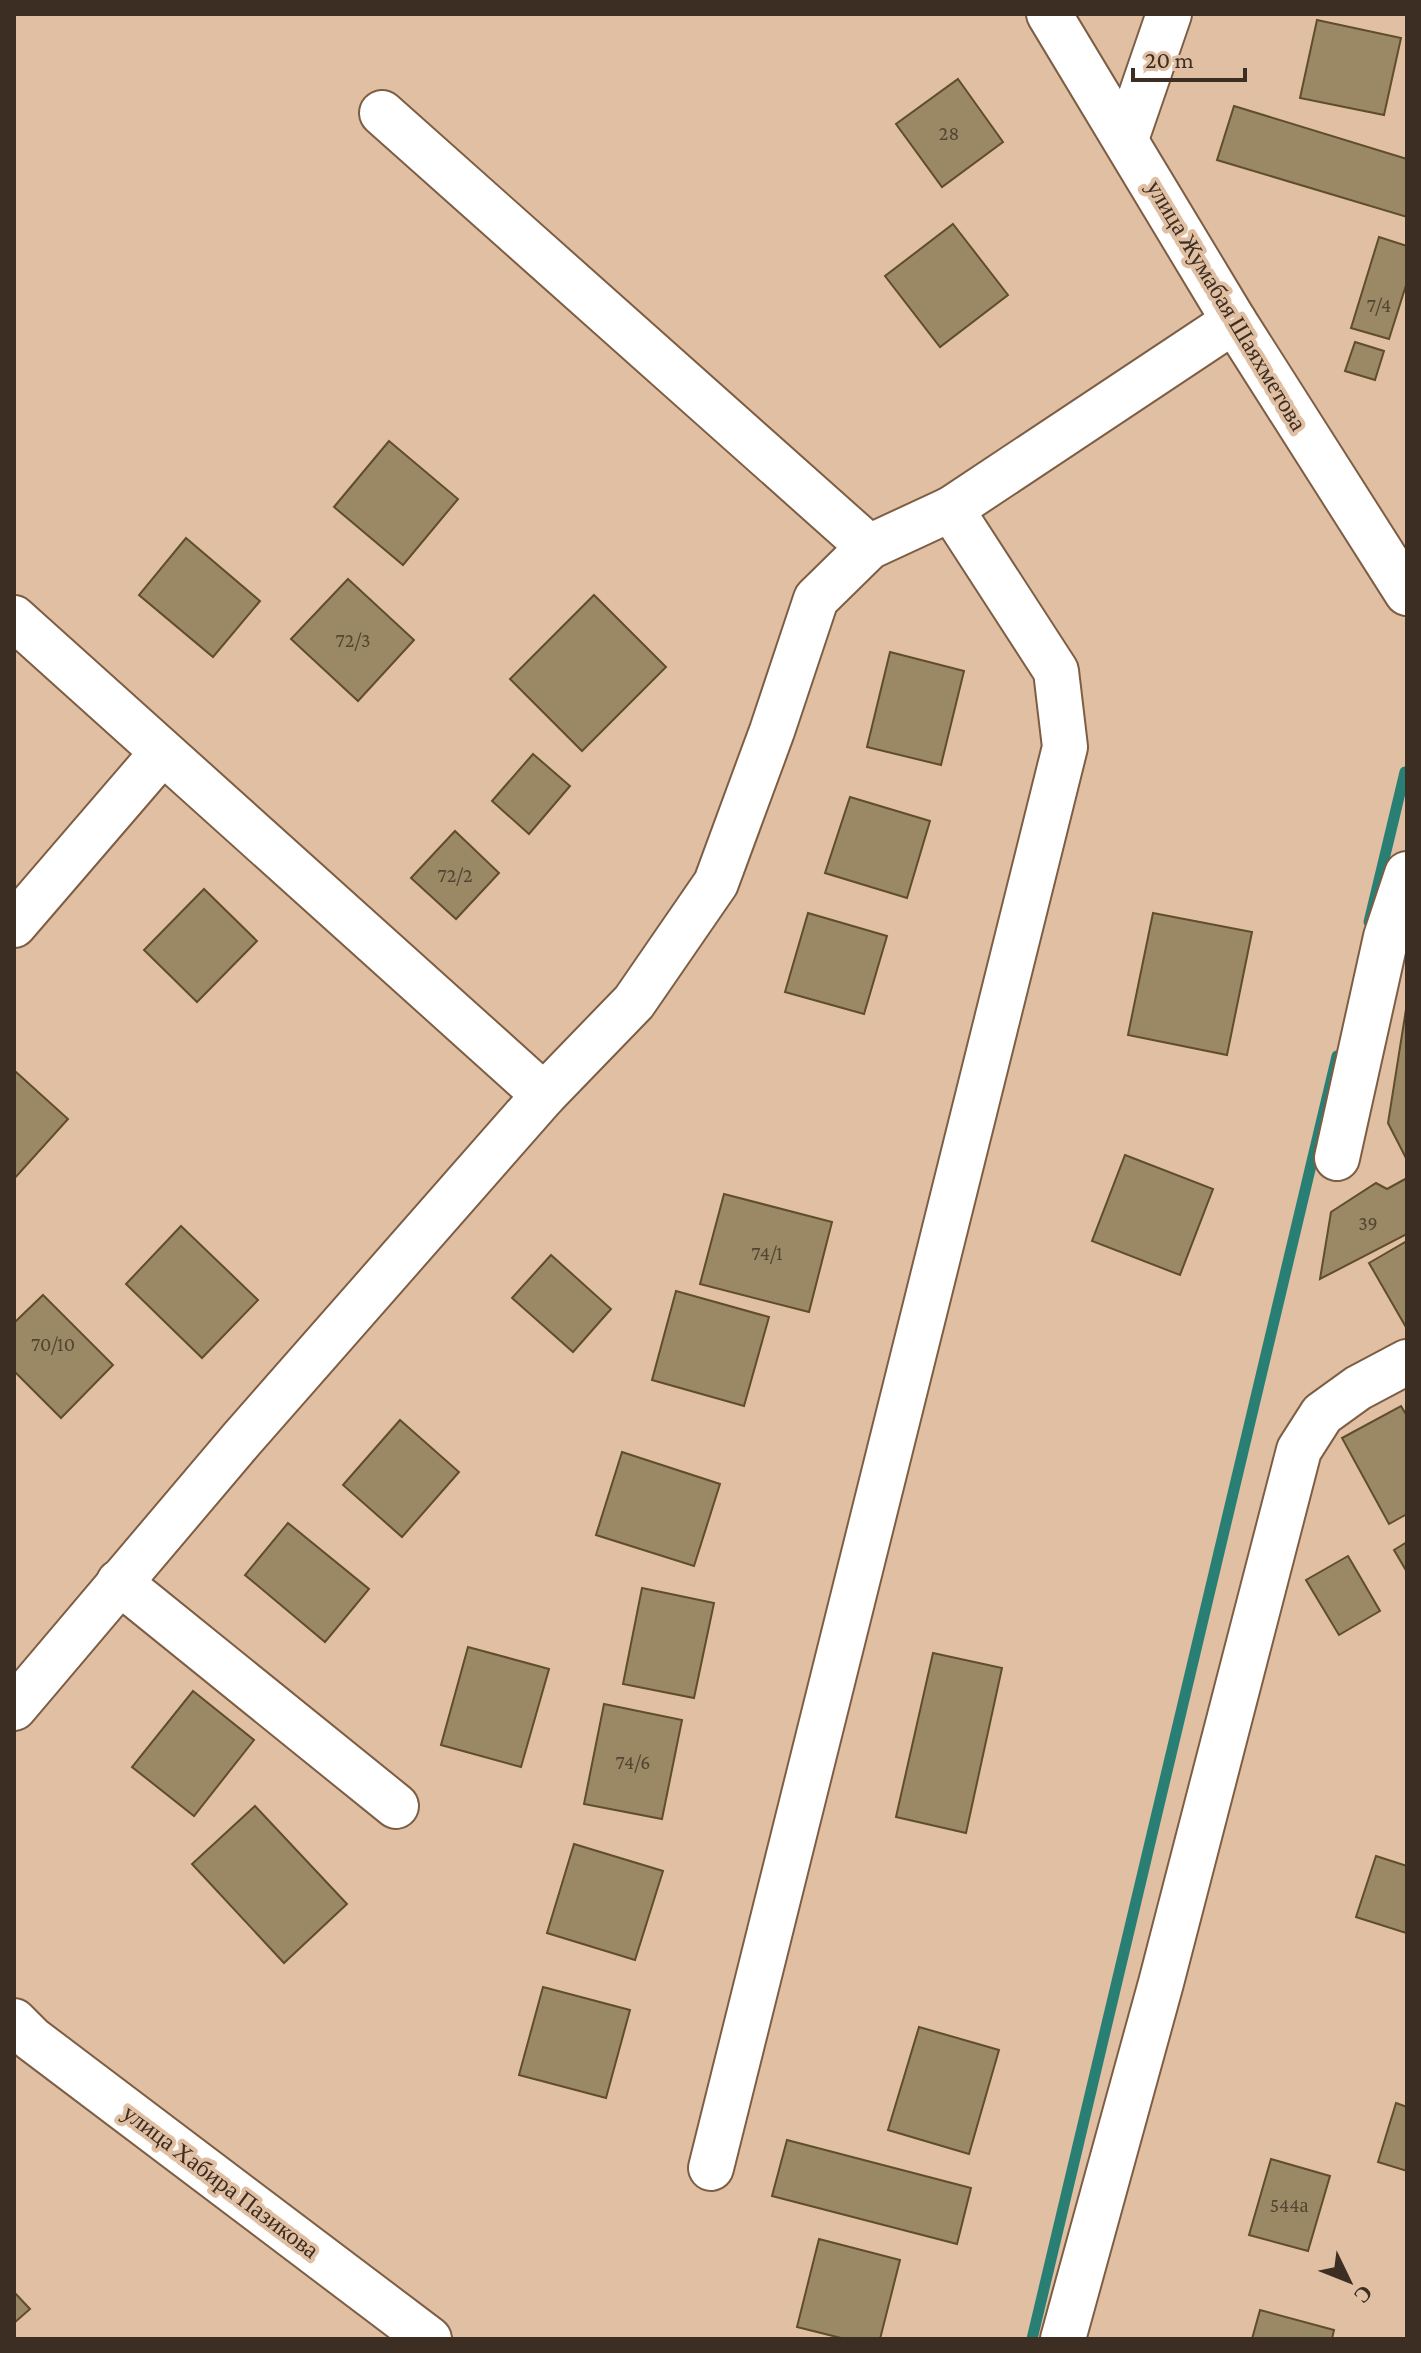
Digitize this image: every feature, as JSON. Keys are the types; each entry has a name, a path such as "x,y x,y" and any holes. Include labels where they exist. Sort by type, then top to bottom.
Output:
{"street":[{"name":"улица Жумабая Шаяхметова","path":"1049,14 1234,321 1407,593"},
{"path":"1126,139 1169,14"},
{"path":"382,113 869,547"},
{"path":"14,1708 241,1440 544,1095 634,1002 716,883 816,599 869,547 951,509 1234,321"},
{"path":"711,2168 1065,747 1056,671 951,509"},
{"path":"14,618 544,1095"},
{"path":"14,925 162,753"},
{"path":"1337,1158 1386,937 1407,874"},
{"path":"1063,2339 1161,1983 1299,1450 1322,1414 1358,1388 1407,1362"},
{"path":"119,1582 396,1806"},
{"name":"улица Хабира Пазикова","path":"20,2034 429,2339"}],"building":[{"path":"1317,20 1401,38 1384,115 1300,98"},
{"path":"958,79 1003,142 942,187 896,124"},
{"path":"1234,106 1407,159 1407,217 1217,160"},
{"path":"953,224 1008,295 940,347 885,276"},
{"path":"1379,237 1407,246 1407,282 1389,339 1351,328"},
{"path":"1355,342 1384,351 1375,380 1345,371"},
{"path":"389,441 458,499 403,565 334,507"},
{"path":"186,538 260,601 213,657 139,595"},
{"path":"348,579 414,640 358,701 291,639"},
{"path":"594,595 666,667 582,751 510,679"},
{"path":"890,652 964,671 941,765 867,747"},
{"path":"533,754 570,786 529,834 492,801"},
{"path":"850,797 930,821 907,898 825,873"},
{"path":"455,831 499,873 456,919 411,878"},
{"path":"204,889 257,941 197,1002 144,950"},
{"path":"808,913 887,936 864,1014 785,992"},
{"path":"1153,913 1252,932 1227,1055 1128,1035"},
{"path":"1407,1003 1407,1160 1388,1123"},
{"path":"16,1072 68,1119 14,1179 14,1075"},
{"path":"1125,1155 1213,1189 1180,1275 1092,1241"},
{"path":"1407,1178 1407,1234 1320,1279 1331,1212 1376,1183 1387,1189"},
{"path":"724,1194 832,1222 809,1312 700,1284"},
{"path":"181,1226 258,1300 202,1358 126,1284"},
{"path":"1407,1241 1407,1329 1369,1263"},
{"path":"551,1255 611,1309 573,1352 512,1298"},
{"path":"676,1291 769,1317 744,1406 652,1380"},
{"path":"43,1295 113,1365 61,1418 14,1371 14,1323"},
{"path":"1401,1406 1407,1416 1407,1514 1389,1524 1342,1438"},
{"path":"400,1420 459,1472 402,1537 343,1485"},
{"path":"622,1452 720,1484 694,1566 596,1535"},
{"path":"288,1523 369,1589 325,1642 245,1575"},
{"path":"1407,1542 1407,1572 1394,1550"},
{"path":"1348,1556 1380,1611 1339,1635 1306,1580"},
{"path":"642,1588 714,1603 694,1698 623,1684"},
{"path":"468,1647 549,1669 521,1767 441,1745"},
{"path":"933,1653 1002,1668 966,1833 896,1817"},
{"path":"193,1691 254,1740 194,1816 132,1767"},
{"path":"604,1704 682,1720 662,1819 584,1804"},
{"path":"255,1806 347,1904 284,1963 192,1864"},
{"path":"574,1844 663,1871 635,1960 547,1933"},
{"path":"1376,1856 1407,1866 1406,1933 1356,1917"},
{"path":"543,1987 630,2010 606,2098 519,2075"},
{"path":"919,2027 999,2050 969,2154 888,2130"},
{"path":"1396,2103 1407,2107 1407,2171 1378,2162"},
{"path":"787,2140 971,2188 957,2244 772,2196"},
{"path":"1271,2159 1330,2176 1308,2251 1249,2235"},
{"path":"819,2239 900,2260 880,2339 845,2339 797,2327"},
{"path":"14,2292 30,2309 14,2323"},
{"path":"1260,2310 1334,2330 1332,2339 1252,2339"}],"waterway":[{"path":"1369,922 1405,772"},
{"path":"1032,2339 1337,1056"}]}
